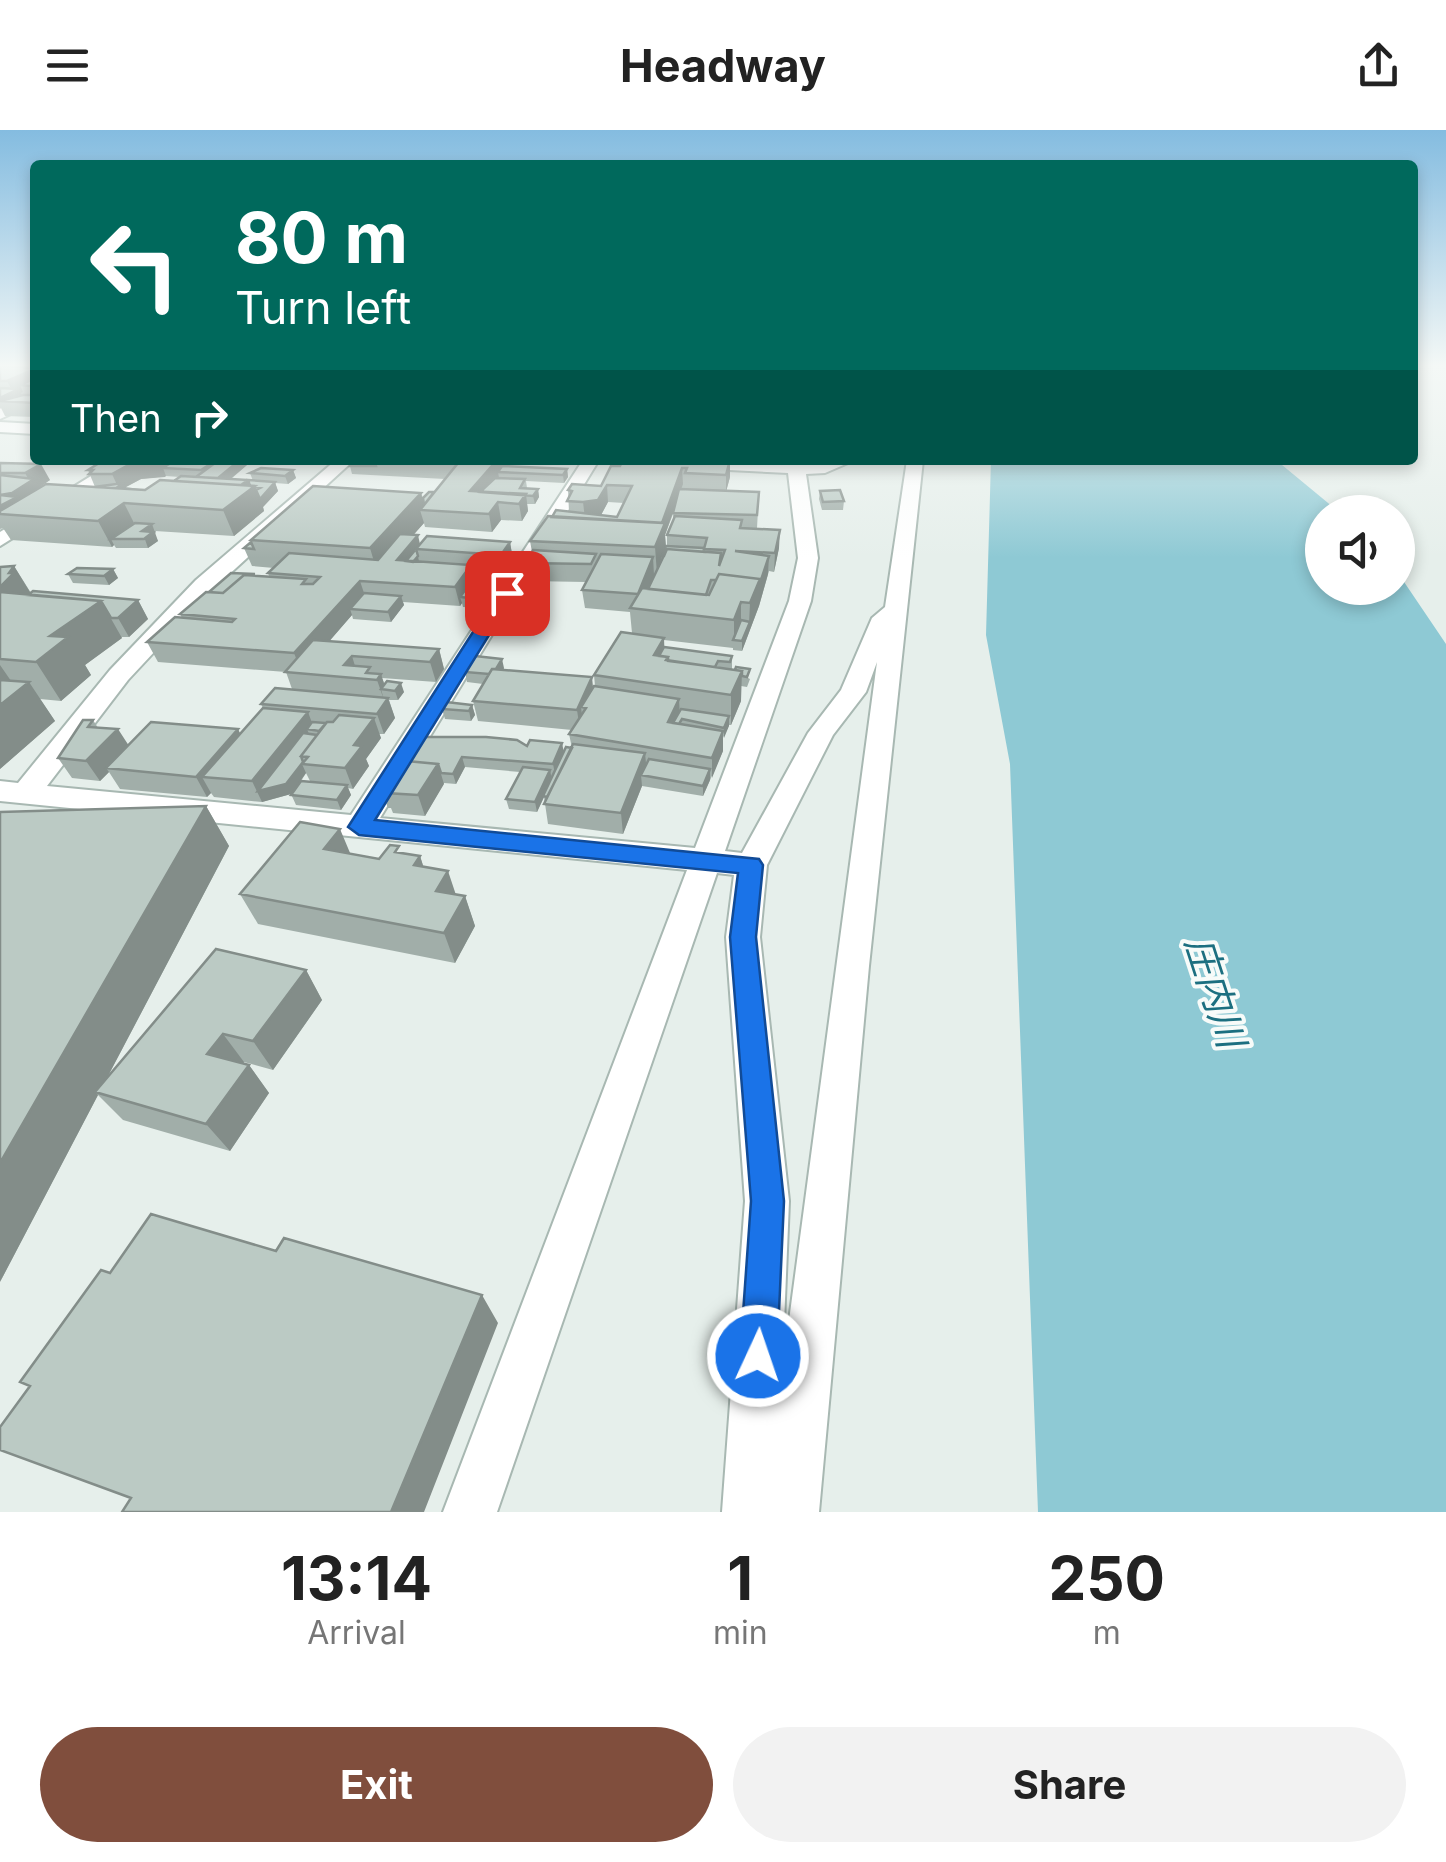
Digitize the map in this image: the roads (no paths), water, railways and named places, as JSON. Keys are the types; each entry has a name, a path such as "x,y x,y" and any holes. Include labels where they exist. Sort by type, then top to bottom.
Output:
{"street":[{"path":"0,540 121,465"},
{"path":"13,792 204,586 340,465"},
{"path":"359,827 588,465"},
{"path":"470,1512 800,601 808,558 794,465"},
{"path":"799,465 819,469 831,465"},
{"path":"792,1512 851,966 914,465"},
{"path":"749,1512 767,1201 743,937 751,865 821,733 852,692 883,618 898,609"},
{"path":"13,792 751,865"}],"water":[{"name":"庄内川","path":"991,465 1282,465 1318,495 1305,495 1305,605 1415,605 1415,598 1446,644 1446,1512 1038,1512 1010,764 986,635"}]}
